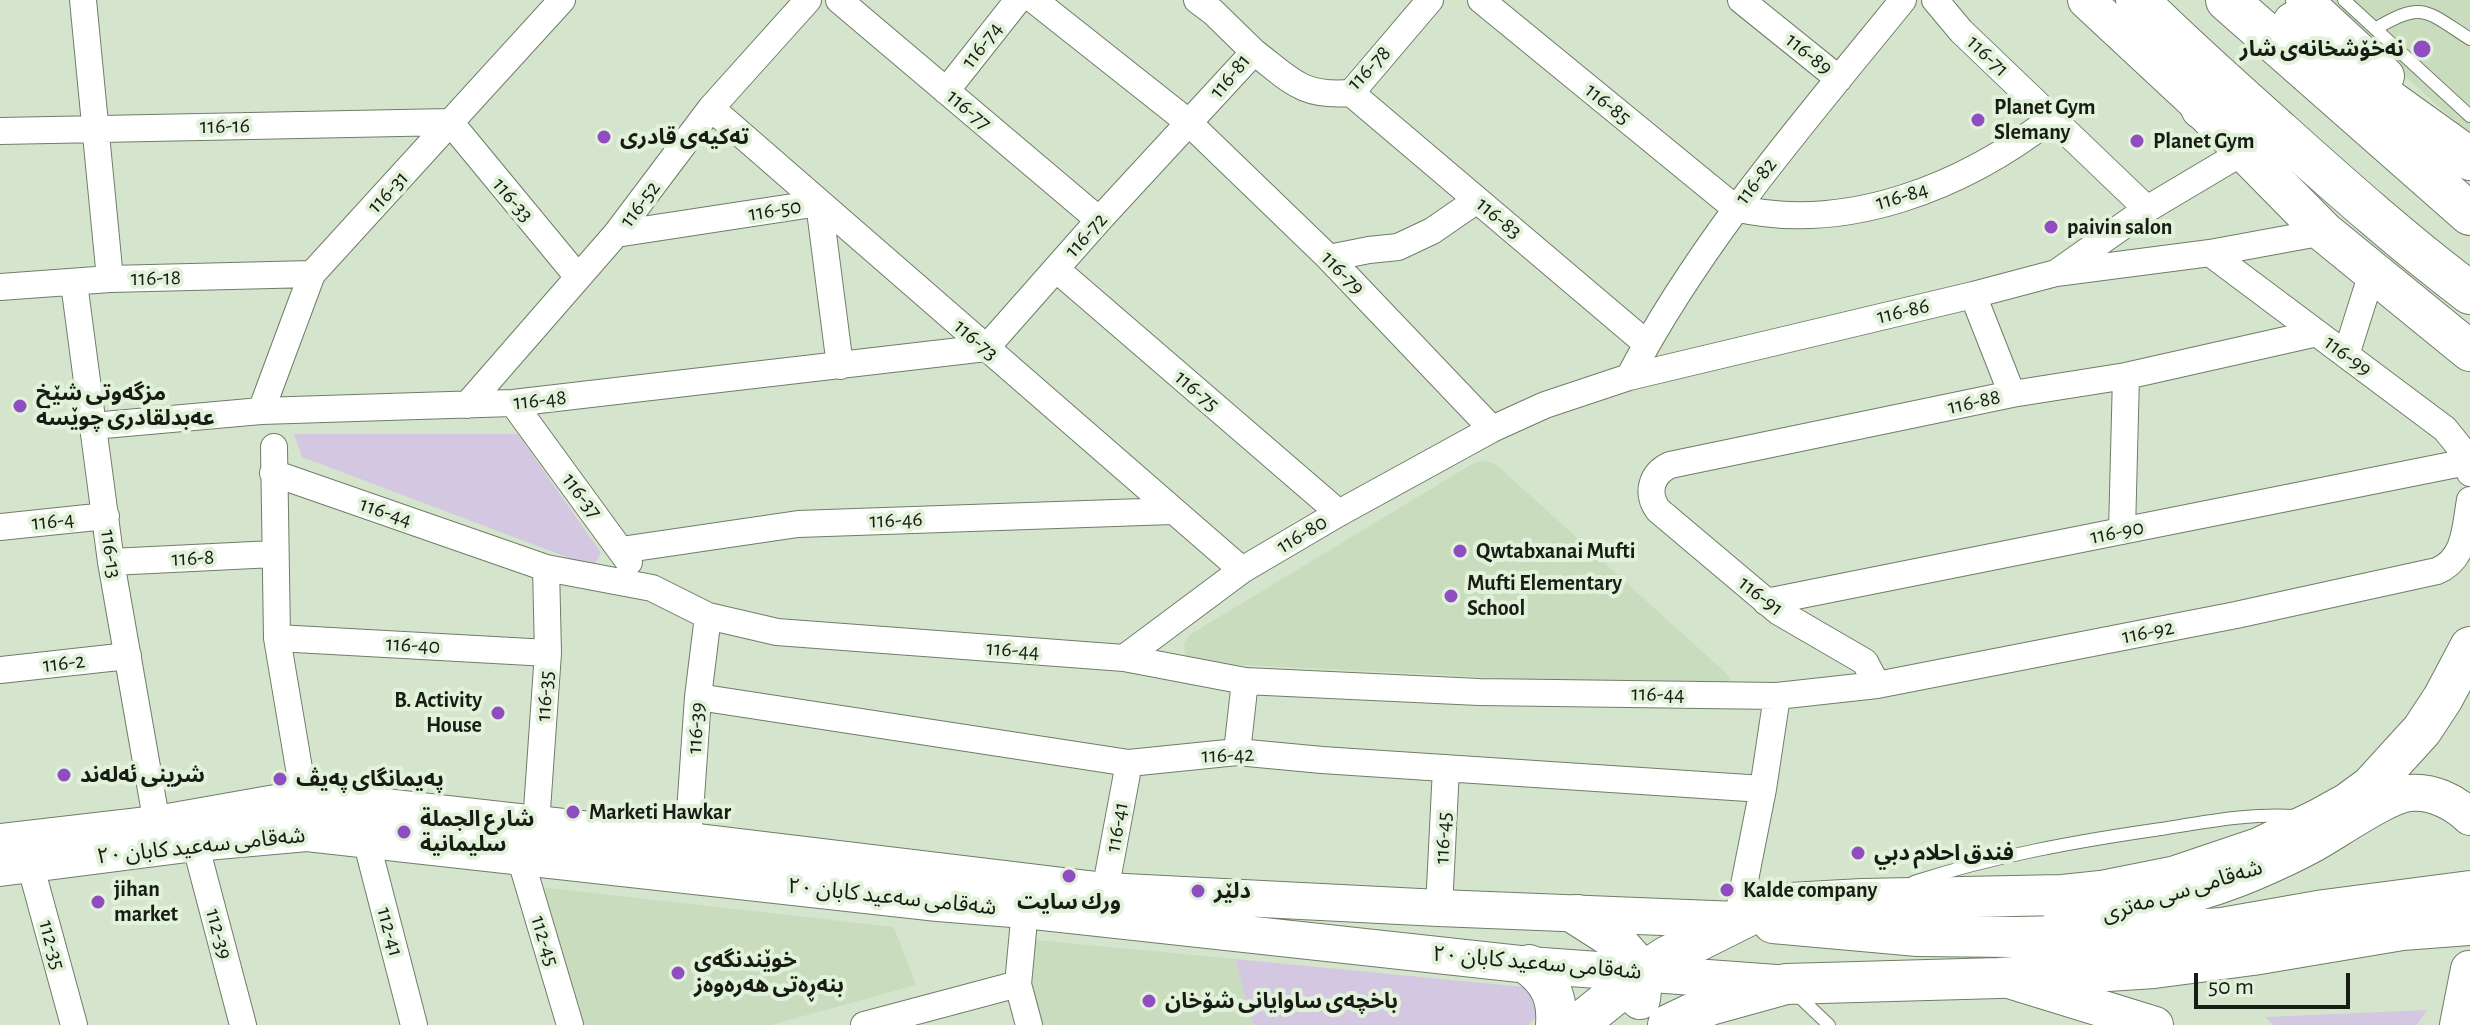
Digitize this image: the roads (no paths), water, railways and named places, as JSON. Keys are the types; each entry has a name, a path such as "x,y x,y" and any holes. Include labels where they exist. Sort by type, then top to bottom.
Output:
{"highway":[{"path":"2137,0 2178,42 2376,218 2470,293"},
{"path":"2227,0 2470,214"},
{"path":"2267,0 2382,96 2470,159"},
{"path":"2178,42 2202,108"}],"main road":[{"path":"2086,0 2202,108 2324,232 2467,353"},
{"path":"2304,0 2470,152"},
{"path":"1577,1025 1643,972 1689,944 1772,904 2063,895 2134,886 2218,863 2259,848 2348,803 2371,786 2408,748 2443,698 2470,647"},
{"name":"شەقامی سی مەتری","path":"2015,937 2180,896 2248,875 2313,844 2388,800 2406,793 2441,798 2470,817"},
{"name":"شەقامی سەعید کابان ٢٠","path":"0,842 157,824 304,798 688,841 940,887 1025,910 1529,965 1786,984"},
{"name":"شەقامی سەعید کابان ٢٠","path":"15,866 195,843 307,833 520,857 940,887 1105,891 1737,920"},
{"path":"1737,920 1918,936 2015,937 2222,928 2324,910 2470,891"},
{"path":"1577,915 1613,938 1643,972 1637,1005 1621,1025"},
{"path":"1668,1025 1710,1005 1786,984 1999,978 2154,968 2402,930 2470,925"},
{"path":"1529,965 1549,985 1555,998 1556,1025"},
{"path":"2458,1025 2469,969"},
{"path":"1999,978 2155,1025"}],"street":[{"path":"83,0 110,279"},
{"name":"116-31","path":"261,411 312,274 562,0"},
{"name":"116-52","path":"467,405 616,234 711,108 808,0"},
{"name":"116-77","path":"839,0 1099,220"},
{"name":"116-74","path":"946,91 1018,0"},
{"name":"116-79","path":"1034,0 1188,122 1329,258 1492,429"},
{"name":"116-78","path":"1254,52 1300,87 1328,95 1351,93 1430,0"},
{"name":"116-85","path":"1481,0 1735,208"},
{"name":"116-89","path":"1741,0 1839,79"},
{"name":"116-82","path":"1629,377 1735,208 1903,0"},
{"name":"116-71","path":"1935,0 1961,31 2147,209"},
{"name":"116-81","path":"1188,122 1254,52 1211,4"},
{"name":"116-83","path":"1351,93 1647,344"},
{"name":"116-73","path":"711,108 1242,570"},
{"name":"116-84","path":"1735,208 1782,216 1820,215 1880,204 1960,177 1997,157 2052,118"},
{"name":"116-16","path":"0,131 450,122"},
{"name":"116-33","path":"450,122 578,277"},
{"name":"116-72","path":"986,348 1188,122"},
{"path":"2056,273 2147,209 2243,152"},
{"path":"1329,258 1398,247 1432,231 1477,200"},
{"name":"116-50","path":"616,234 819,203 840,366"},
{"name":"116-86","path":"1492,429 1545,405 1629,377 2056,273 2210,253 2324,232"},
{"name":"116-99","path":"2210,253 2445,429 2455,438 2469,468"},
{"name":"116-75","path":"1056,269 1339,513"},
{"path":"2346,355 2372,273"},
{"name":"116-18","path":"0,287 110,279 312,274"},
{"name":"116-13","path":"74,283 111,562 157,824"},
{"path":"1973,295 2012,394"},
{"name":"116-88","path":"1651,497 1652,481 1663,468 1670,465 2012,394 2126,376 2317,333"},
{"name":"116-48","path":"93,426 261,411 513,403 986,348"},
{"path":"2122,531 2126,376"},
{"name":"116-37","path":"513,403 635,570 652,588"},
{"name":"116-80","path":"1124,658 1242,570 1492,429"},
{"name":"116-44","path":"274,554 273,460 546,568 652,588 708,616 777,632 1124,658 1245,681 1479,692 1777,696"},
{"name":"116-90","path":"1766,602 2122,531 2469,468"},
{"name":"116-91","path":"1651,497 1658,510 1766,602 1792,621 1865,662 1877,685"},
{"name":"116-92","path":"1777,696 1877,685 2236,615 2437,571 2459,554 2470,502"},
{"name":"116-46","path":"621,550 798,524 1172,511"},
{"name":"116-4","path":"0,527 106,516"},
{"path":"274,554 277,638 304,798"},
{"name":"116-8","path":"111,562 274,554"},
{"name":"116-35","path":"536,824 548,653 546,568"},
{"name":"116-39","path":"688,841 698,697 708,616"},
{"name":"116-40","path":"277,638 548,653"},
{"name":"116-2","path":"0,670 128,656"},
{"path":"1237,752 1245,681"},
{"path":"1737,920 1763,789 1777,696"},
{"name":"116-42","path":"698,697 1129,763 1237,752 1763,789"},
{"name":"116-41","path":"1105,891 1129,763"},
{"name":"116-45","path":"1439,908 1446,768"},
{"name":"112-41","path":"366,840 414,1025"},
{"name":"112-39","path":"195,843 243,1025"},
{"name":"112-45","path":"520,857 570,1025"},
{"name":"112-35","path":"15,866 74,1025"},
{"path":"1025,910 1018,984 1029,1025"},
{"path":"864,1025 1018,984"}],"lane":[{"path":"2344,0 2470,116"},
{"path":"2375,29 2401,13 2418,11 2433,16 2470,39"},
{"path":"1862,899 1989,859 2090,840 2268,815 2319,819"},
{"path":"1786,984 1829,1025"}],"place":[{"name":"نەخۆشخانەی شار","path":"2422,49"},
{"name":"Planet Gym Slemany","path":"1978,120"},
{"name":"تەکیەی قادری","path":"604,137"},
{"name":"Planet Gym","path":"2137,141"},
{"name":"paivin salon","path":"2051,227"},
{"name":"مزگەوتی شێخ عەبدلقادری چوێسە","path":"20,406"},
{"name":"Qwtabxanai Mufti","path":"1460,551"},
{"name":"Mufti Elementary School","path":"1451,596"},
{"name":"B. Activity House","path":"498,713"},
{"name":"شرینی ئەلەند","path":"64,775"},
{"name":"پەیمانگای پەیڤ","path":"280,779"},
{"name":"Marketi Hawkar","path":"573,812"},
{"name":"شارع الجملة سليمانية","path":"404,832"},
{"name":"فندق احلام دبي","path":"1858,853"},
{"name":"ورك سايت","path":"1069,876"},
{"name":"Kalde company","path":"1727,890"},
{"name":"دلێر","path":"1198,891"},
{"name":"jihan market","path":"98,902"},
{"name":"خوێندنگەی بنەڕەتی هەرەوەز","path":"678,973"},
{"name":"باخچەی ساوایانی شۆخان","path":"1149,1001"}]}
